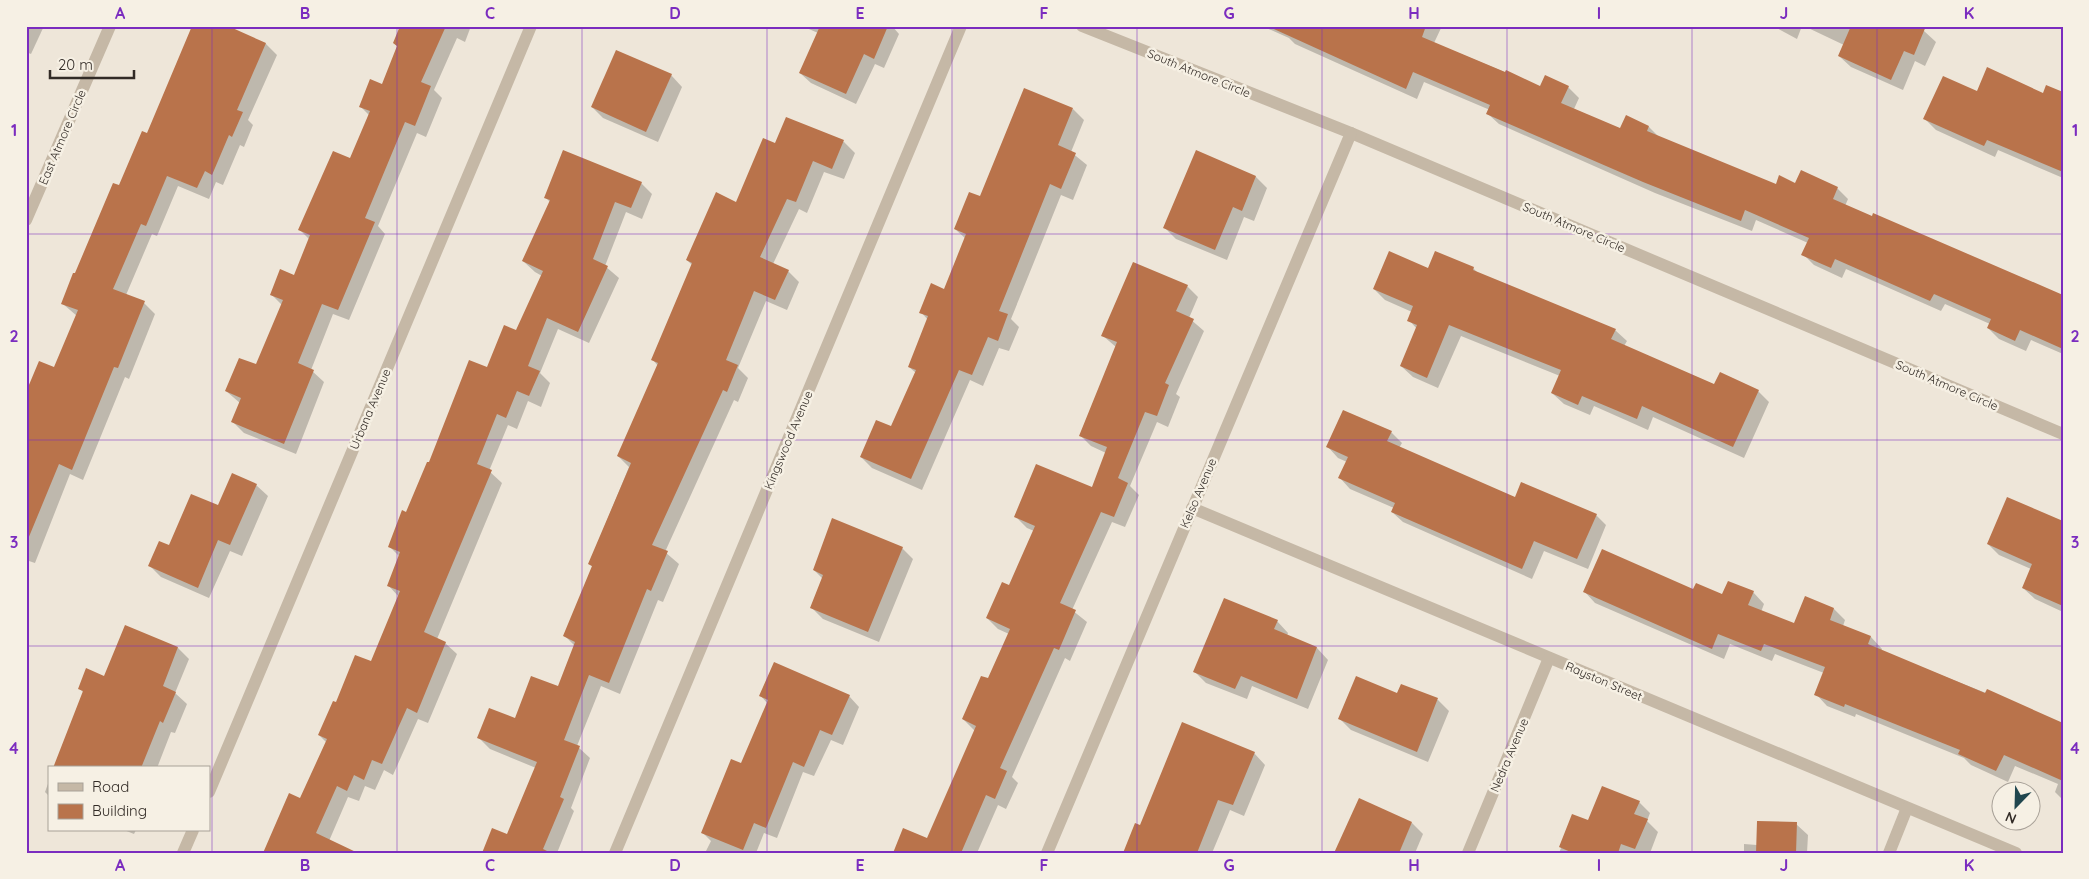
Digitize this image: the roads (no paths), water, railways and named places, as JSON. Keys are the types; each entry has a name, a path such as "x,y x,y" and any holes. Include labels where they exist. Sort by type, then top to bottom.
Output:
{"street":[{"name":"East Atmore Circle","path":"26,220 110,26"},
{"name":"Urbana Avenue","path":"210,790 531,26"},
{"name":"Kingswood Avenue","path":"615,853 961,26"},
{"name":"South Atmore Circle","path":"1082,26 1351,133 2063,434"},
{"name":"Kelso Avenue","path":"1047,853 1351,133"},
{"name":"Rayston Street","path":"1192,508 2016,853"},
{"name":"Nedra Avenue","path":"1468,853 1549,658"},
{"path":"1889,853 1908,808"},
{"path":"183,853 192,832"}]}
